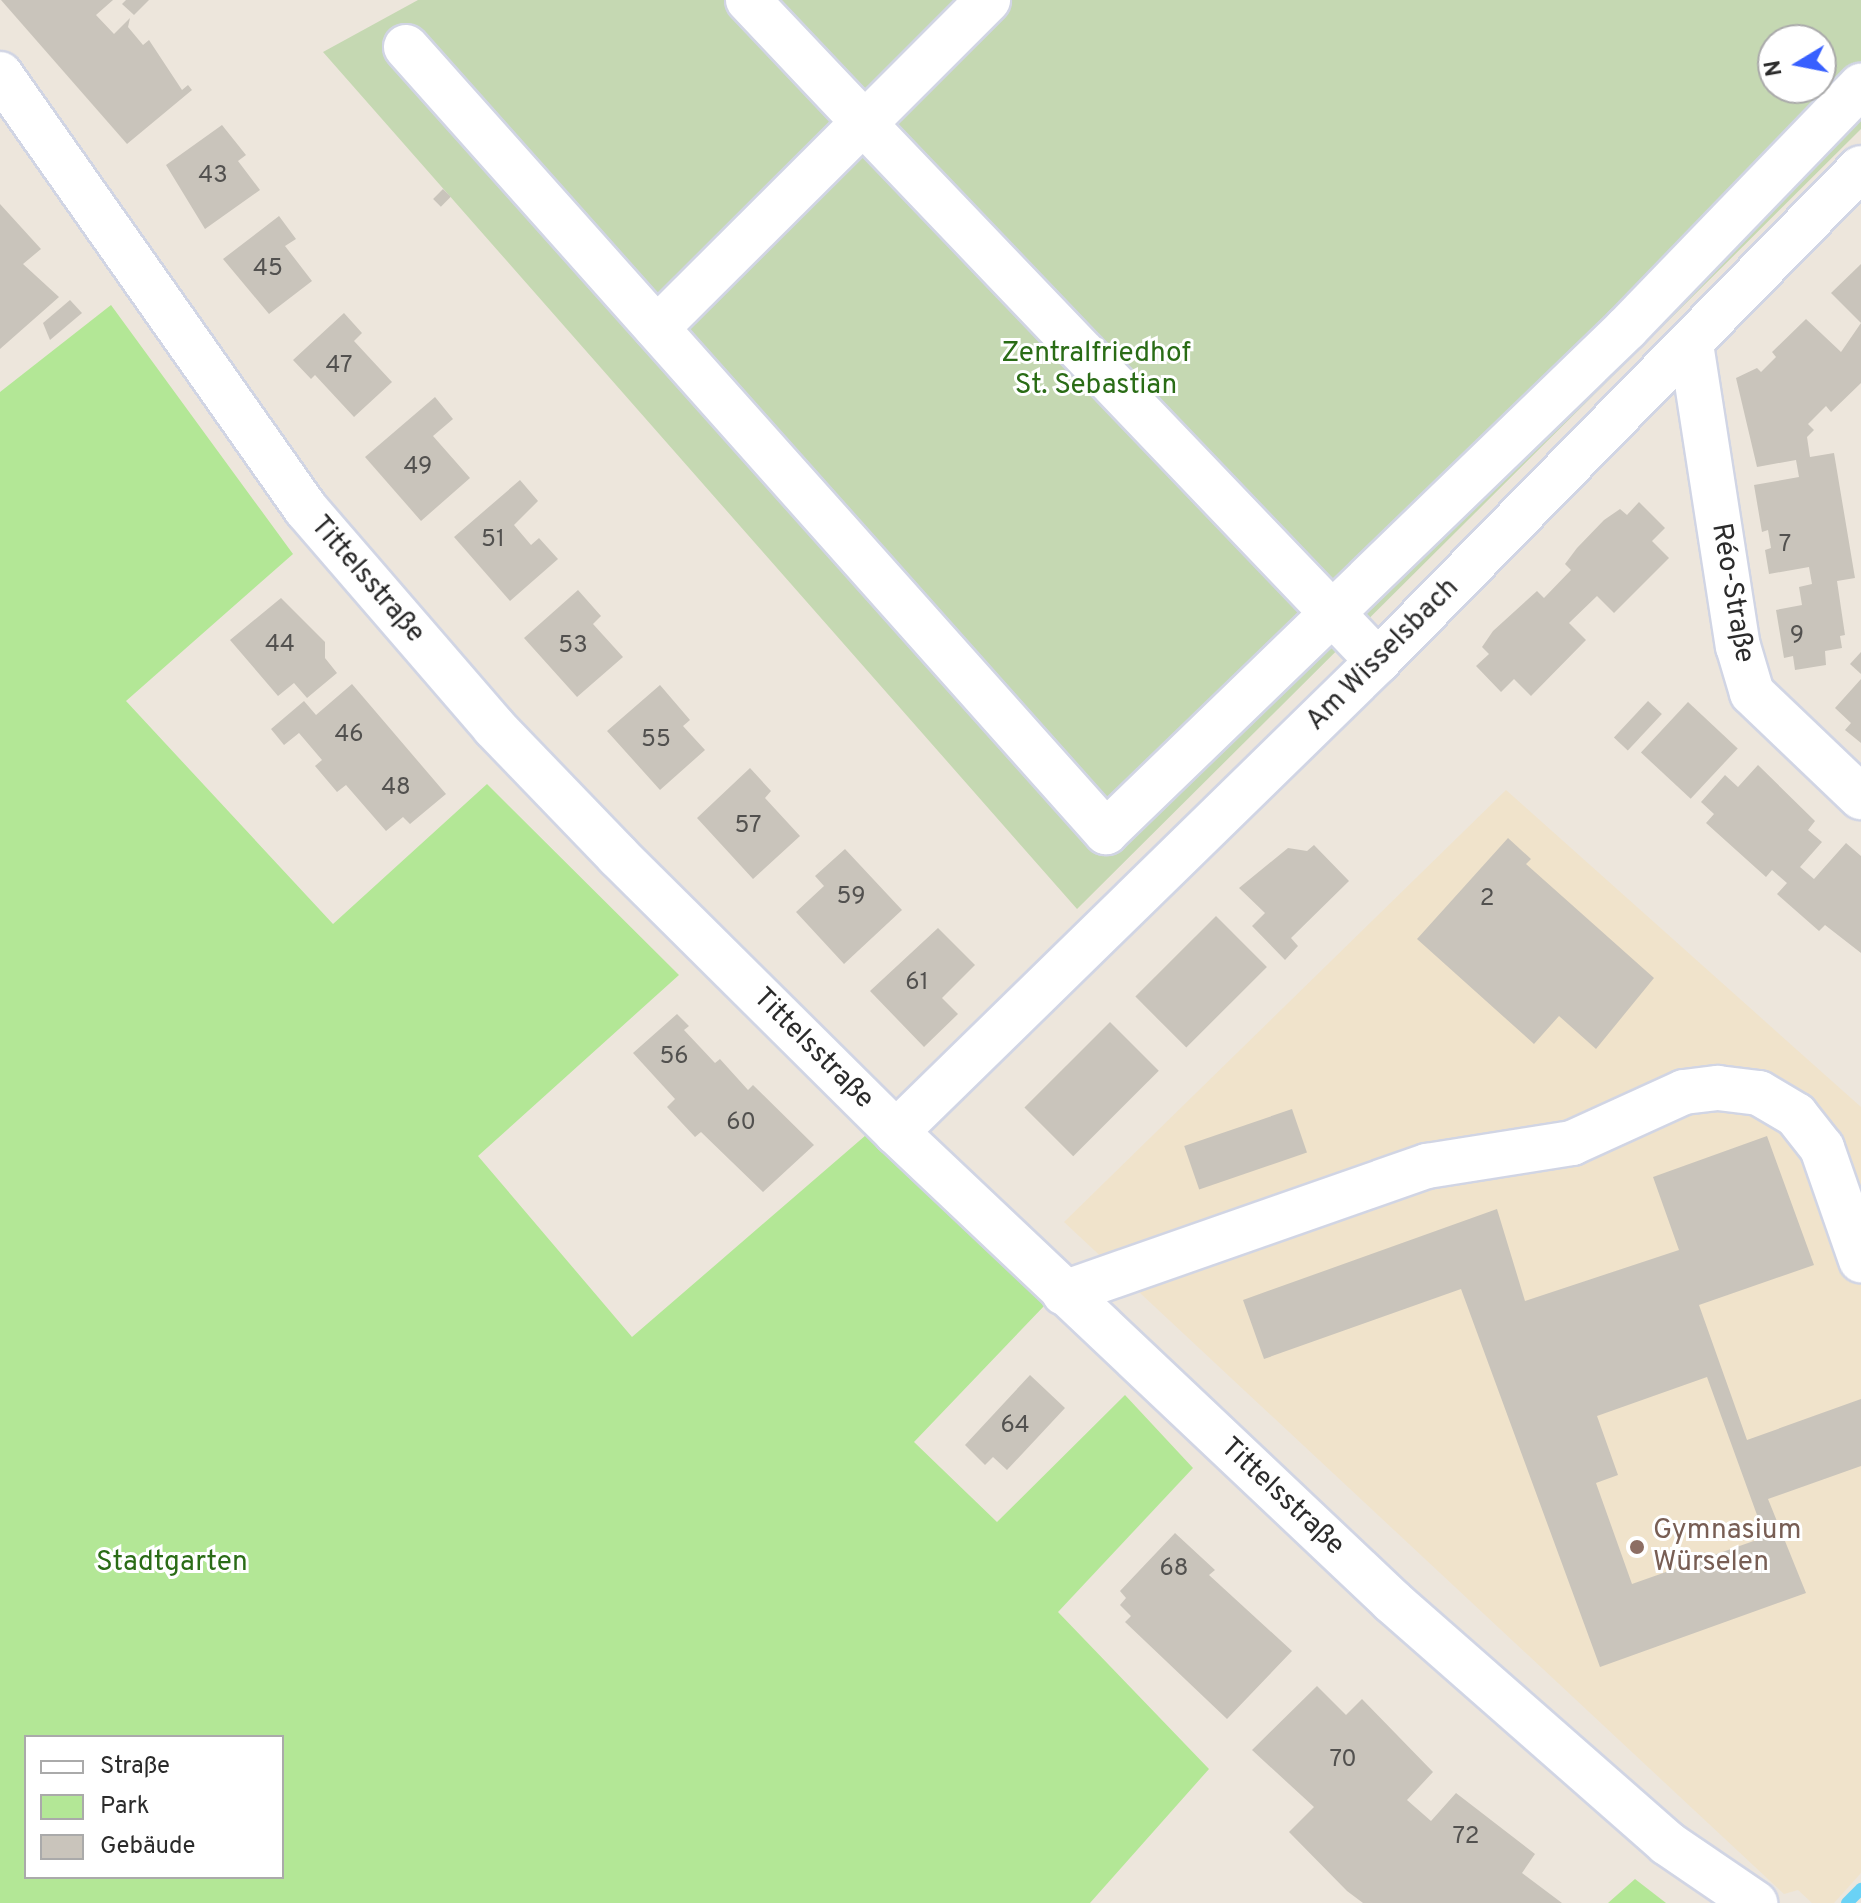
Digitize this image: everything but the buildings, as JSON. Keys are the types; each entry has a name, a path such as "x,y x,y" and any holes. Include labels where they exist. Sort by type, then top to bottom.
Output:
{"street":[{"path":"748,0 1378,661"},
{"path":"657,328 988,0"},
{"path":"406,47 1106,832 1627,328 1861,86"},
{"name":"Tittelsstraße","path":"0,74 306,509 494,727 896,1132 1064,1293 1530,1726 1667,1843 1755,1903"},
{"name":"Am Wisselsbach","path":"896,1132 1378,661 1861,168"},
{"name":"Réo-Straße","path":"1691,344 1738,646 1752,693 1861,797"},
{"path":"1064,1293 1427,1166 1572,1143 1684,1092 1718,1088 1759,1093 1796,1115 1822,1148 1861,1260"}],"shaded area":[{"name":"Gymnasium Würselen","path":"1506,790 1861,1107 1861,1873 1834,1903 1812,1903 1798,1890 1784,1894 1064,1222"}],"green space":[{"name":"Zentralfriedhof St. Sebastian","path":"418,0 1861,0 1861,129 1077,909 323,52"},
{"name":"Stadtgarten","path":"111,305 293,554 126,701 333,924 487,784 679,975 478,1156 632,1337 873,1129 1045,1305 914,1442 997,1522 1125,1395 1193,1468 1058,1612 1209,1769 1090,1903 0,1903 0,392"},
{"path":"1635,1879 1666,1903 1608,1903"}],"waterway":[{"path":"1847,1903 1861,1889"}],"place":[{"name":"Gymnasium Würselen","path":"1637,1547"}]}
